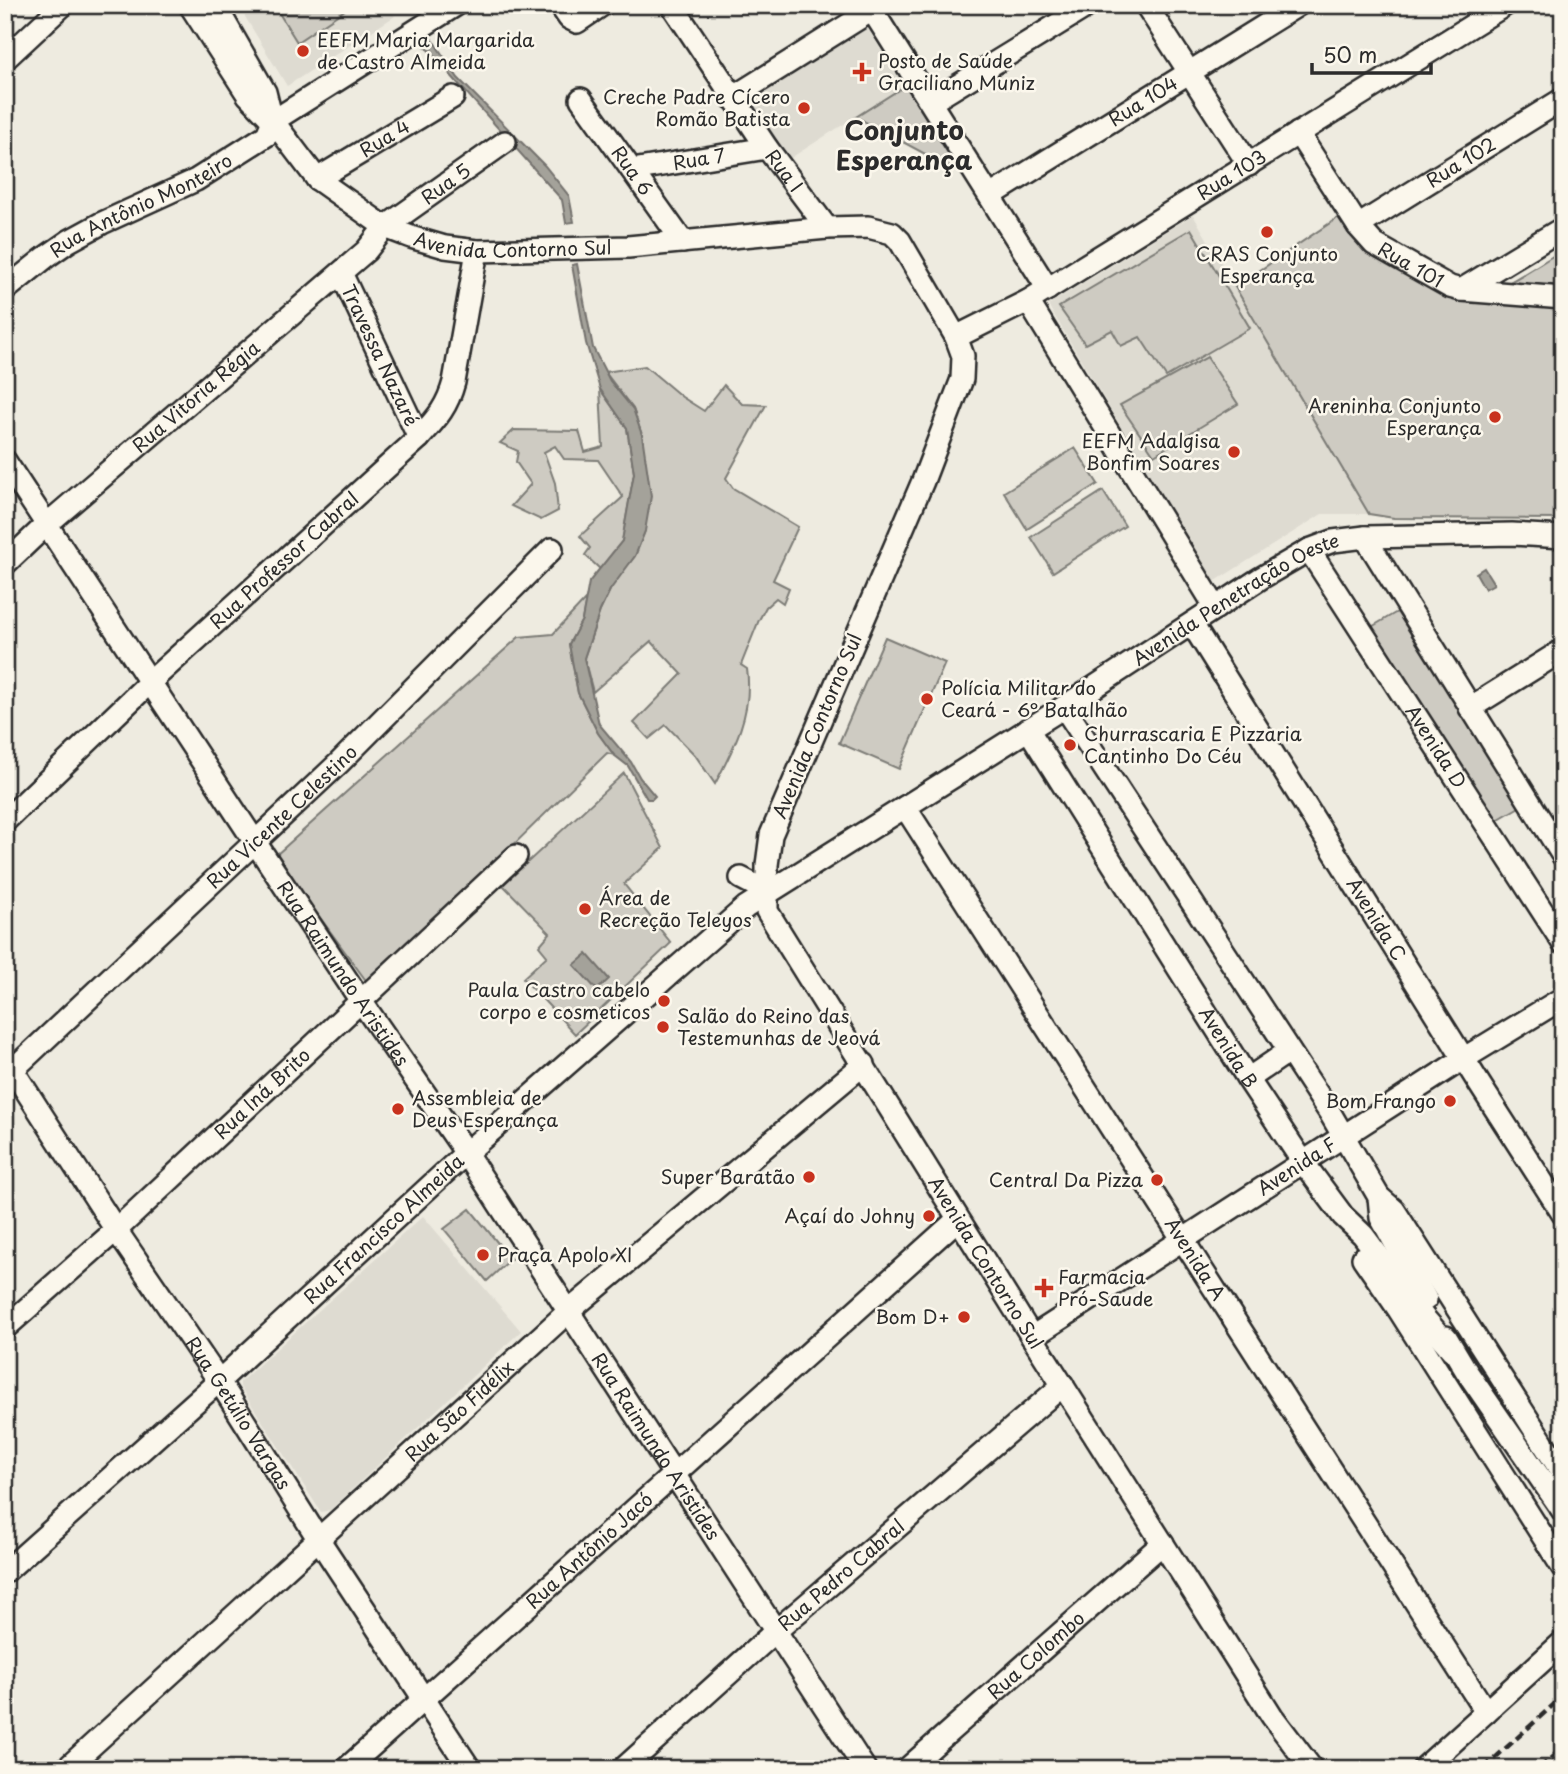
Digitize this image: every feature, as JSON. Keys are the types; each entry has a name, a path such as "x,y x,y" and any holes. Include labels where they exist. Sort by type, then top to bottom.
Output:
{"street":[{"path":"5,58 62,5"},
{"name":"Avenida Contorno Sul","path":"190,5 248,95 317,179 385,227 445,247 477,251 628,247 827,228 868,227 892,233 900,242 956,337 964,356 962,379 923,481 771,835 767,865 767,911 1272,1716 1312,1769"},
{"name":"Avenida Contorno Sul","path":"215,5 265,92 272,121"},
{"name":"Rua Antônio Monteiro","path":"5,290 69,241 196,180 267,135 272,121 456,5"},
{"path":"561,5 569,18 577,22 602,5"},
{"path":"931,102 1089,5"},
{"path":"1146,5 1249,165"},
{"name":"Rua 104","path":"990,196 1298,5"},
{"name":"Rua 103","path":"956,337 1028,302 1505,5"},
{"name":"Rua I","path":"674,6 767,148 827,228"},
{"path":"732,97 876,8 931,102 1048,289"},
{"name":"Rua 4","path":"317,179 453,97"},
{"name":"Rua 6","path":"581,99 682,242"},
{"name":"Rua 102","path":"1358,226 1563,99"},
{"name":"Rua 101","path":"1298,133 1358,226 1383,250 1450,287 1461,290 1563,228"},
{"name":"Rua 5","path":"385,227 505,142"},
{"name":"Rua 7","path":"632,170 767,148"},
{"name":"Rua Vitória Régia","path":"5,564 46,525 366,251 385,227"},
{"name":"Rua Professor Cabral","path":"5,821 151,681 419,438 449,401 477,251"},
{"name":"Travessa Nazaré","path":"341,273 419,438"},
{"path":"1461,290 1563,298"},
{"path":"1028,302 1216,608"},
{"name":"Rua Raimundo Aristides","path":"5,461 255,842 466,1153 675,1472 864,1769"},
{"name":"Avenida Penetração Oeste","path":"768,892 1308,550 1333,541 1364,537 1513,534 1563,537"},
{"path":"1364,537 1563,856"},
{"name":"Rua Vicente Celestino","path":"8,1068 339,763 552,549"},
{"name":"Avenida D","path":"1308,550 1563,943"},
{"name":"Avenida C","path":"1192,624 1463,1059 1563,1214"},
{"path":"1470,708 1563,650"},
{"name":"Avenida B","path":"1064,707 1344,1136 1379,1197 1394,1210 1563,1474"},
{"name":"Avenida B","path":"1028,729 1303,1162 1343,1216 1363,1235 1426,1320 1452,1350"},
{"name":"Avenida A","path":"905,807 1486,1712"},
{"name":"Rua Iná Brito","path":"5,1328 116,1230 516,856"},
{"path":"741,878 768,892"},
{"name":"Rua Francisco Almeida","path":"5,1572 219,1381 466,1153 746,907 768,892"},
{"name":"Avenida F","path":"1032,1337 1463,1059 1563,998"},
{"path":"1248,1079 1289,1051"},
{"name":"Rua São Fidélix","path":"66,1769 569,1311 864,1064"},
{"name":"Rua Getúlio Vargas","path":"8,1068 219,1381 319,1540 470,1769"},
{"name":"Avenida B","path":"1379,1197 1381,1218 1414,1281 1437,1316 1452,1350 1563,1511"},
{"path":"1343,1216 1351,1241 1399,1310 1563,1568"},
{"name":"Rua Antônio Jacó","path":"346,1769 958,1219"},
{"name":"Rua Pedro Cabral","path":"622,1769 776,1630 1063,1385"},
{"name":"Rua Colombo","path":"907,1769 1163,1543"},
{"path":"1423,1769 1563,1642"}],"shaded area":[{"name":"EEFM Maria Margarida de Castro Almeida","path":"238,5 388,5 395,16 287,86"},
{"path":"274,5 352,5 297,42"},
{"path":"867,28 904,86 789,159 751,100"},
{"path":"432,39 458,78 545,166 569,196 574,222 566,223 562,200 423,44"},
{"path":"908,84 960,165 955,170 856,117"},
{"name":"EEFM Adalgisa Bonfim Soares","path":"1193,215 1369,514 1322,514 1214,582 1048,305"},
{"path":"1342,215 1365,250 1456,300 1469,299 1497,289 1563,250 1563,519 1394,518 1369,514 1235,287"},
{"path":"1191,229 1250,328 1166,377 1140,337 1121,346 1112,330 1085,344 1059,307"},
{"path":"577,264 593,348 610,381 633,409 642,435 651,496 645,531 635,556 610,590 584,658 599,724 631,762 655,796 652,799 647,799 628,766 614,755 598,733 578,693 569,644 582,620 589,582 622,541 634,473 627,428 600,389 586,343 572,265"},
{"path":"1207,357 1238,404 1154,455 1120,405"},
{"path":"645,366 682,397 704,411 724,385 742,404 766,405 726,478 733,488 798,527 773,580 789,588 783,603 776,598 766,607 741,665 747,669 745,715 715,784 695,755 666,725 649,739 634,723 682,674 651,641 593,692 584,658 600,611 614,582 635,556 645,531 642,435 633,409 605,372"},
{"path":"600,389 627,428 634,473 622,542 600,569 585,555 590,548 580,536 623,497 598,460 564,459 555,446 544,452 555,483 558,511 541,520 511,506 531,484 516,462 518,451 500,443 514,430 579,431 585,452 603,447"},
{"path":"1075,448 1098,484 1027,529 1004,492"},
{"path":"1103,491 1125,526 1053,572 1031,537"},
{"path":"1484,568 1494,584 1485,589 1476,573"},
{"path":"586,599 582,620 569,644 578,693 598,733 614,755 607,753 370,986 275,856 519,637 553,634"},
{"path":"1397,612 1521,806 1492,823 1368,629"},
{"path":"885,637 945,663 899,769 839,743"},
{"name":"Área de Recreção Teleyos","path":"624,773 663,848 624,884 671,943 575,1034 523,978 547,956 539,946 550,933 503,885"},
{"path":"587,954 609,979 597,990 574,965"},
{"path":"470,1209 511,1259 487,1281 444,1229"},
{"path":"423,1216 521,1331 330,1510 321,1512 240,1387 240,1382"}],"railway":[{"path":"1483,1769 1563,1696"},
{"path":"1539,1769 1563,1747"},
{"path":"1556,1769 1563,1763"}],"place":[{"name":"EEFM Maria Margarida de Castro Almeida","path":"303,51"},
{"name":"Posto de Saúde Graciliano Muniz","path":"862,72"},
{"name":"Creche Padre Cícero Romão Batista","path":"804,108"},
{"name":"CRAS Conjunto Esperança","path":"1267,232"},
{"name":"Areninha Conjunto Esperança","path":"1495,417"},
{"name":"EEFM Adalgisa Bonfim Soares","path":"1234,452"},
{"name":"Polícia Militar do Ceará - 6° Batalhão","path":"927,699"},
{"name":"Churrascaria E Pizzaria Cantinho Do Céu","path":"1070,745"},
{"name":"Área de Recreção Teleyos","path":"585,909"},
{"name":"Paula Castro cabelo corpo e cosmeticos","path":"664,1001"},
{"name":"Salão do Reino das Testemunhas de Jeová","path":"663,1027"},
{"name":"Bom Frango","path":"1450,1101"},
{"name":"Assembleia de Deus Esperança","path":"398,1109"},
{"name":"Super Baratão","path":"809,1177"},
{"name":"Central Da Pizza","path":"1157,1180"},
{"name":"Açaí do Johny","path":"929,1216"},
{"name":"Praça Apolo XI","path":"483,1255"},
{"name":"Farmacia Pró-Saude","path":"1044,1288"},
{"name":"Bom D+","path":"964,1317"}],"district":[{"name":"Conjunto Esperança","path":"904,146"}]}
